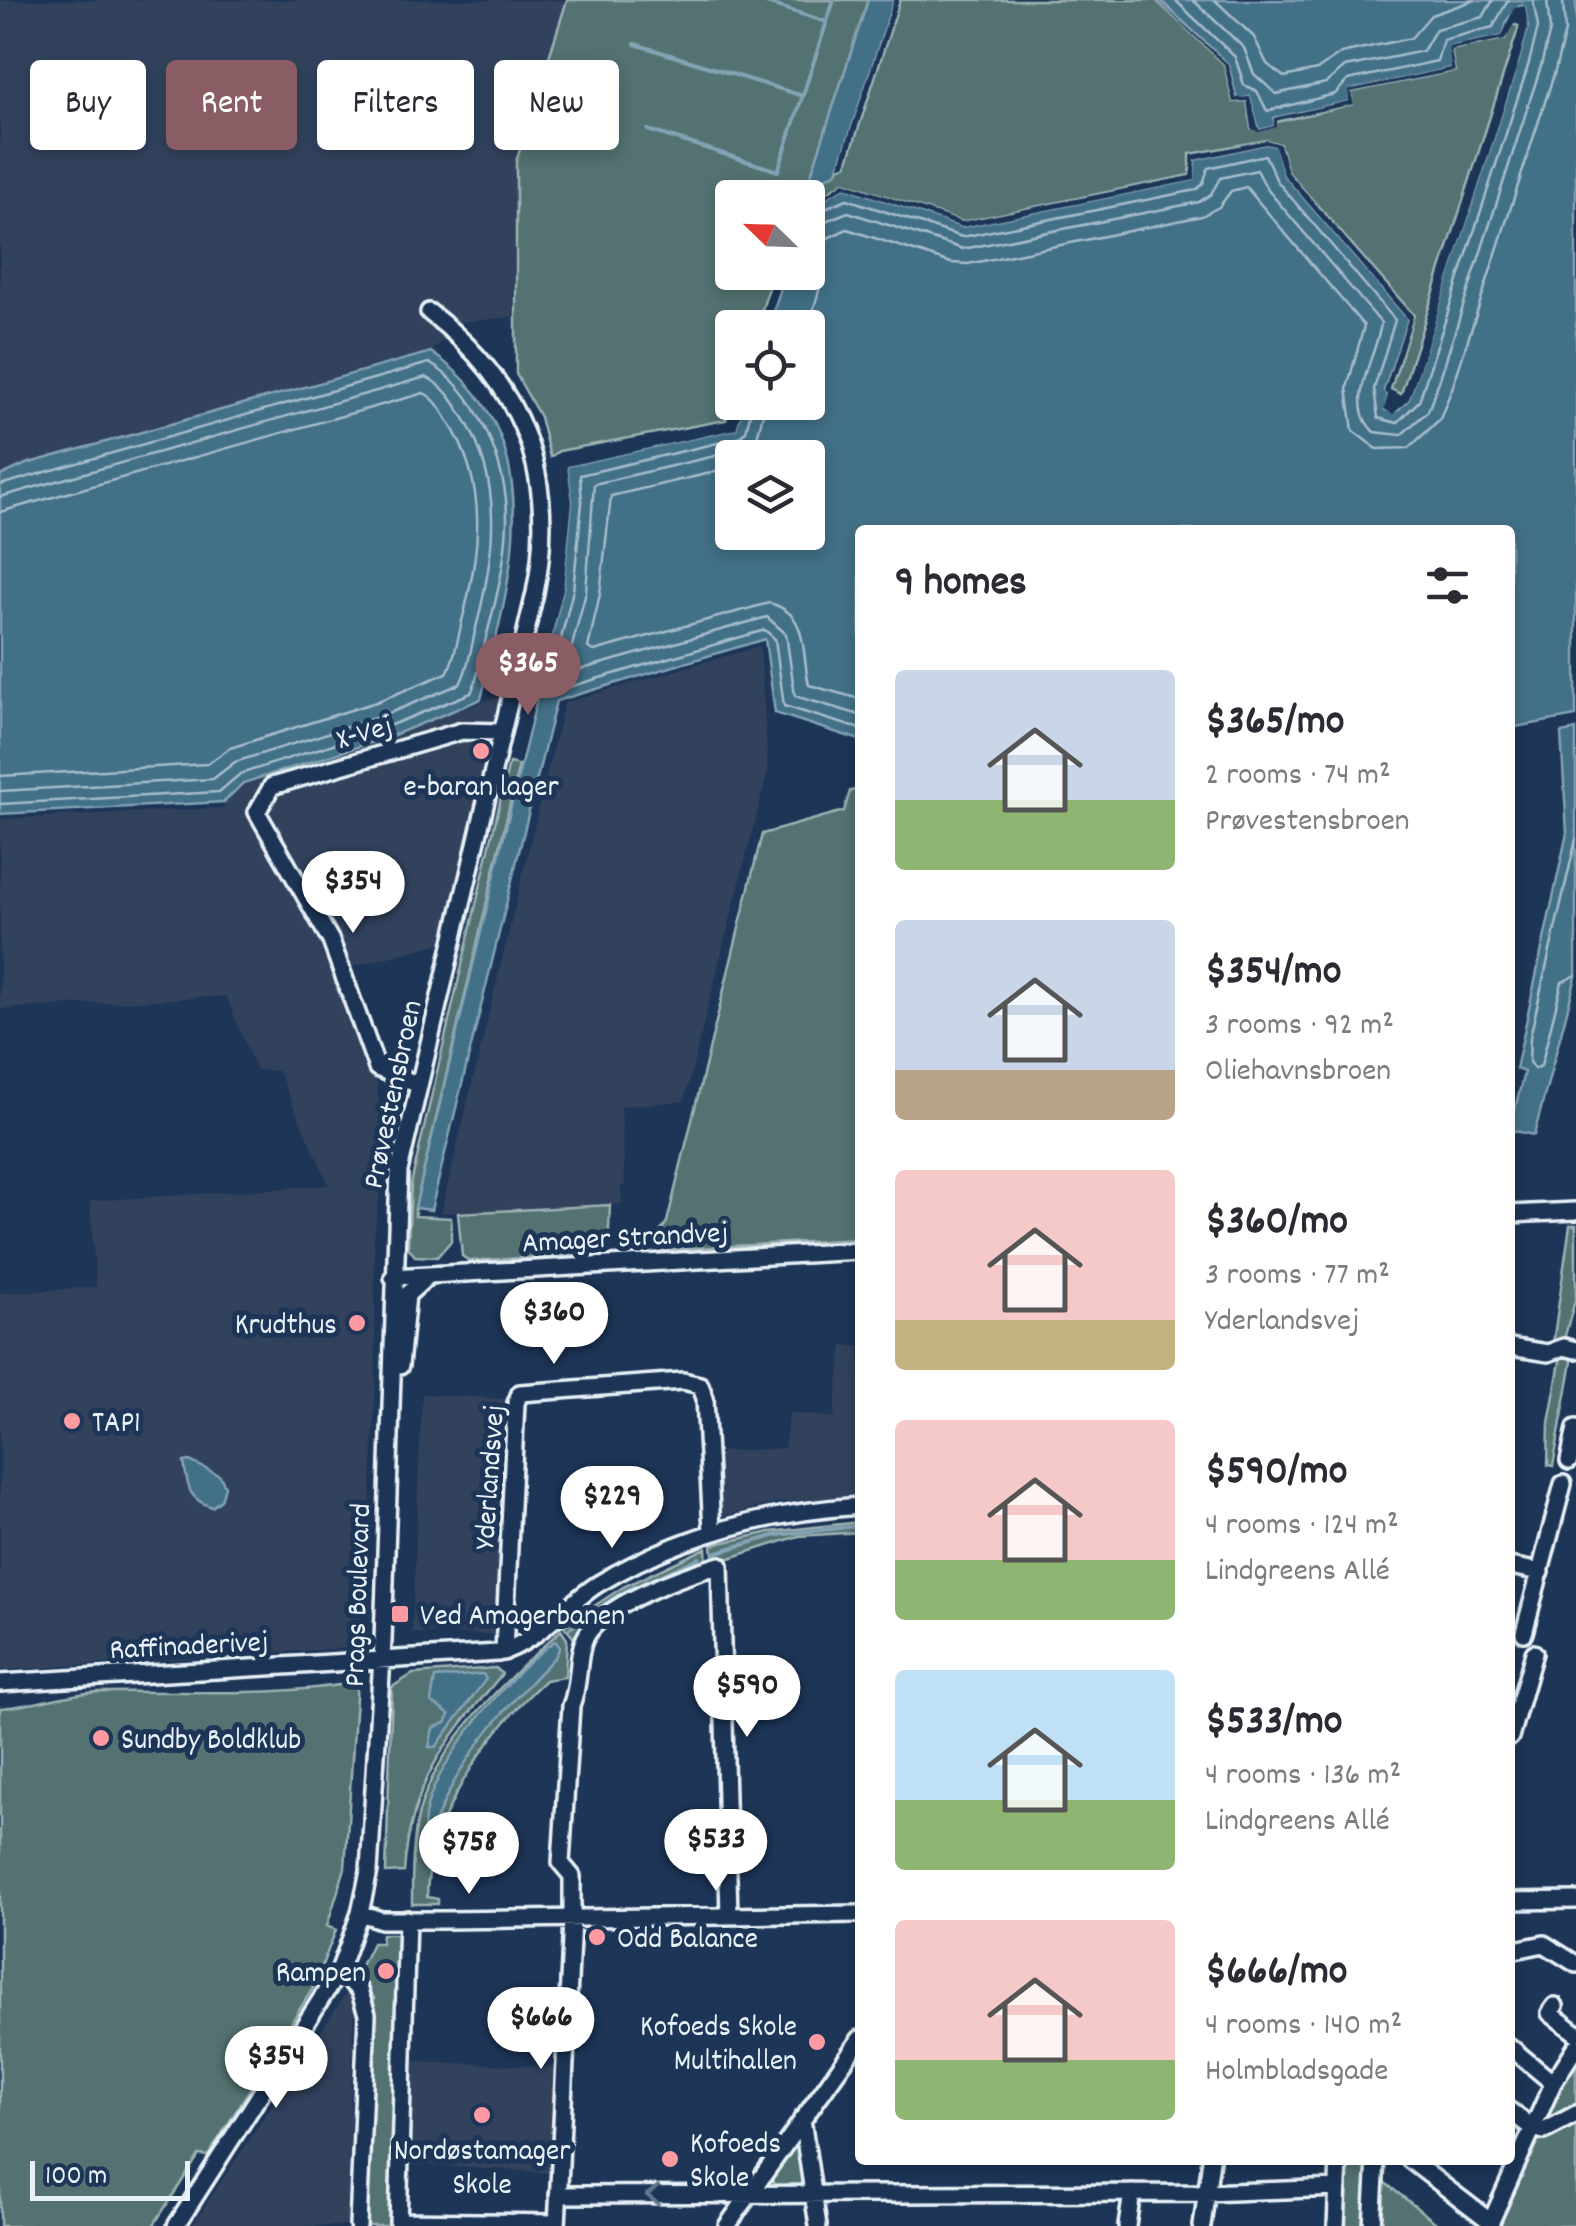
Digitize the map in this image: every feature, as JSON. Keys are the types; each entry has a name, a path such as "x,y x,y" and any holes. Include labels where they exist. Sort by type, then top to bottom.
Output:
{"street":[{"name":"Prøvestensbroen","path":"393,1277 399,1171 542,558 541,486 532,450 502,386 480,357 429,312"},
{"name":"X-Vej","path":"419,1084 377,1068 331,941 257,812 272,786 462,731 502,732"},
{"path":"1515,1214 1576,1211"},
{"name":"Amager Strandvej","path":"393,1277 855,1251"},
{"path":"390,1388 401,1365 407,1295 429,1275"},
{"name":"Prags Boulevard","path":"176,2226 339,1971 360,1914 370,1851 382,1660 393,1277"},
{"path":"1515,1347 1548,1354 1564,1346 1576,1350"},
{"name":"Yderlandsvej","path":"504,1652 516,1404 520,1393 683,1381 700,1385 705,1398 712,1531"},
{"path":"1569,1461 1576,1428"},
{"path":"1524,1633 1563,1484"},
{"path":"382,1660 504,1652 600,1583 712,1531 785,1514 855,1507"},
{"path":"406,1920 398,2224 557,2225 572,1919 572,1876 562,1863 571,1706 580,1684 584,1641 592,1627 627,1604 682,1576 720,1565 729,1916"},
{"path":"1515,1567 1541,1572"},
{"path":"1515,1720 1534,1653"},
{"name":"Raffinaderivej","path":"0,1683 382,1660"},
{"path":"1515,1901 1576,1900"},
{"path":"360,1914 406,1920 855,1914"},
{"path":"1515,1950 1544,1944 1576,1964"},
{"path":"339,1971 359,1990 367,2014 358,2226"},
{"path":"1555,2006 1550,2012 1576,2033"},
{"path":"727,2226 855,2045"},
{"path":"1416,2165 1490,2224 1553,2083 1576,2047"},
{"path":"1515,2050 1553,2083"},
{"path":"1515,2115 1532,2128 1557,2128 1576,2114"},
{"path":"802,2118 818,2226"},
{"path":"1202,2226 1211,2165"},
{"path":"1336,2226 1340,2165"},
{"path":"1372,2226 1376,2165"},
{"path":"558,2196 1206,2193 1338,2188"},
{"path":"1127,2226 1132,2193"}],"shaded area":[{"path":"0,0 567,0 548,60 494,60 494,150 520,150 516,162 513,317 461,322 431,352 26,464 0,476"},
{"path":"760,646 768,770 684,1101 621,1106 625,1185 621,1186 622,1204 441,1213 564,703"},
{"path":"500,696 441,943 351,967 374,1052 384,1162 374,1236 376,1377 364,1647 0,1670 0,1293 96,1287 90,1201 329,1185 278,1071 256,1070 226,996 0,1009 0,819 224,808 224,802 243,783"},
{"path":"843,1345 855,1346 855,1495 780,1502 723,1516 719,1512 714,1452 784,1448 789,1413 834,1418"},
{"path":"422,1394 505,1399 501,1635 412,1633"},
{"path":"347,1992 354,1992 347,2226 192,2226"},
{"name":"Nordøstamager Skole","path":"409,2061 559,2067 555,2173 404,2164"}],"green space":[{"path":"567,0 868,0 810,180 715,180 715,290 768,290 762,310 715,310 715,420 726,420 559,451 550,457 540,417 516,374 516,162 520,150 619,150 619,60 548,60"},
{"path":"900,0 1156,0 1224,64 1233,102 1247,101 1251,128 1353,104 1351,92 1455,71 1451,50 1505,39 1510,24 1519,26 1401,394 1391,389 1414,315 1288,172 1280,144 1266,140 1190,154 1190,175 962,222 844,182 825,194 825,180 817,180 847,164"},
{"path":"509,763 519,765 415,1208 415,1216 451,1218 451,1241 437,1257 415,1256 408,1247 411,1184"},
{"path":"855,790 855,1239 661,1250 660,1232 667,1222 762,834 844,811 850,791"},
{"path":"610,1205 608,1253 469,1261 462,1256 458,1213"},
{"path":"1570,1225 1576,1225 1576,1297 1564,1339 1553,1343"},
{"path":"1561,1356 1573,1356 1553,1466 1548,1465 1549,1423"},
{"path":"855,1523 855,1532 799,1536 714,1563 712,1545 770,1532"},
{"path":"706,1548 707,1565 688,1570 577,1642 564,1626 623,1587"},
{"path":"561,1630 567,1639 565,1677 545,1680 482,1752 464,1779 438,1837 427,1897 438,1899 438,1904 412,1904 419,1812 442,1760 478,1712"},
{"path":"496,1668 502,1674 448,1742 423,1787 414,1812 404,1872 386,1873 392,1687 413,1674"},
{"path":"357,1682 345,1868 327,1926 336,1930 313,1988 208,2156 199,2155 153,2226 0,2226 0,1708 88,1693 261,1692"},
{"path":"382,1934 399,1934 388,2226 365,2226 374,1998 357,1974 372,1943 381,1943"},
{"path":"1576,2052 1576,2226 1494,2226 1525,2156 1531,2158 1537,2145 1531,2141"},
{"path":"799,2143 808,2187 775,2187 771,2177 794,2144"},
{"path":"1348,2165 1371,2165 1367,2226 1343,2226"},
{"path":"1379,2178 1440,2226 1377,2226 1377,2207 1382,2210 1384,2205 1377,2200"}],"water":[{"path":"868,0 894,0 837,172 821,180 809,180"},
{"path":"1160,0 1576,0 1576,716 1515,727 1515,525 855,525 855,738 775,713 765,639 556,701 431,1210 415,1208 563,589 572,502 567,466 736,429 739,420 825,420 825,310 774,310 780,290 825,290 825,198 845,187 962,227 1194,180 1195,160 1266,144 1276,146 1284,175 1408,319 1384,391 1388,395 1385,410 1397,411 1409,399 1519,60 1528,27 1525,7 1520,5 1507,20 1503,36 1449,47 1452,68 1349,90 1350,101 1274,118 1275,126 1259,130 1250,97 1237,99 1228,64"},
{"path":"431,352 470,386 495,425 509,468 514,512 511,559 481,699 389,737 243,783 224,802 0,814 0,476 26,464"},
{"path":"1576,730 1576,977 1534,1135 1515,1131 1515,1109 1524,1072 1516,1069 1567,833 1561,733"},
{"path":"190,1461 220,1476 225,1486 221,1500 212,1507 198,1500 190,1490 184,1462"},
{"path":"555,1641 560,1647 555,1657 482,1739 452,1785 431,1835 426,1834 426,1813 434,1787 450,1758 516,1675"},
{"path":"483,1674 486,1679 436,1747 429,1747 433,1728 446,1723 450,1715 431,1702 435,1678"}],"pier":[{"path":"894,0 899,0 845,165 839,166"},
{"path":"1156,0 1228,64 1236,98 1250,97 1259,130 1274,126 1274,118 1349,101 1348,90 1451,68 1448,47 1502,36 1514,8 1525,6 1528,27 1519,60 1418,373 1409,399 1393,414 1384,409 1388,395 1384,392 1408,319 1284,175 1275,146 1266,144 1195,160 1195,180 962,227 845,187 825,198 844,182 962,222 1190,176 1193,156 1266,140 1280,144 1288,172 1413,317 1389,390 1392,409 1405,395 1413,372 1514,59 1522,11 1505,39 1451,50 1455,71 1351,92 1354,104 1277,120 1277,127 1258,132 1251,128 1247,101 1233,102 1224,64"},
{"path":"734,420 739,420 736,429 567,466 572,502 563,589 519,765 514,764 558,588 567,503 563,463 732,425"}],"waterway":[{"path":"757,0 827,22"},
{"path":"648,130 778,171 834,0"},
{"path":"635,44 803,96"},
{"path":"714,1553 777,1535 855,1526"},
{"path":"570,1628 625,1591 699,1558"}],"place":[{"name":"e-baran lager","path":"481,751"},
{"name":"Krudthus","path":"357,1323"},
{"name":"TAP1","path":"72,1421"},
{"name":"Ved Amagerbanen","path":"400,1614"},
{"name":"Sundby Boldklub","path":"101,1738"},
{"name":"Odd Balance","path":"597,1937"},
{"name":"Rampen","path":"386,1971"},
{"name":"Kofoeds Skole Multihallen","path":"817,2042"},
{"name":"Nordøstamager Skole","path":"482,2115"},
{"name":"Kofoeds Skole","path":"670,2159"}]}
